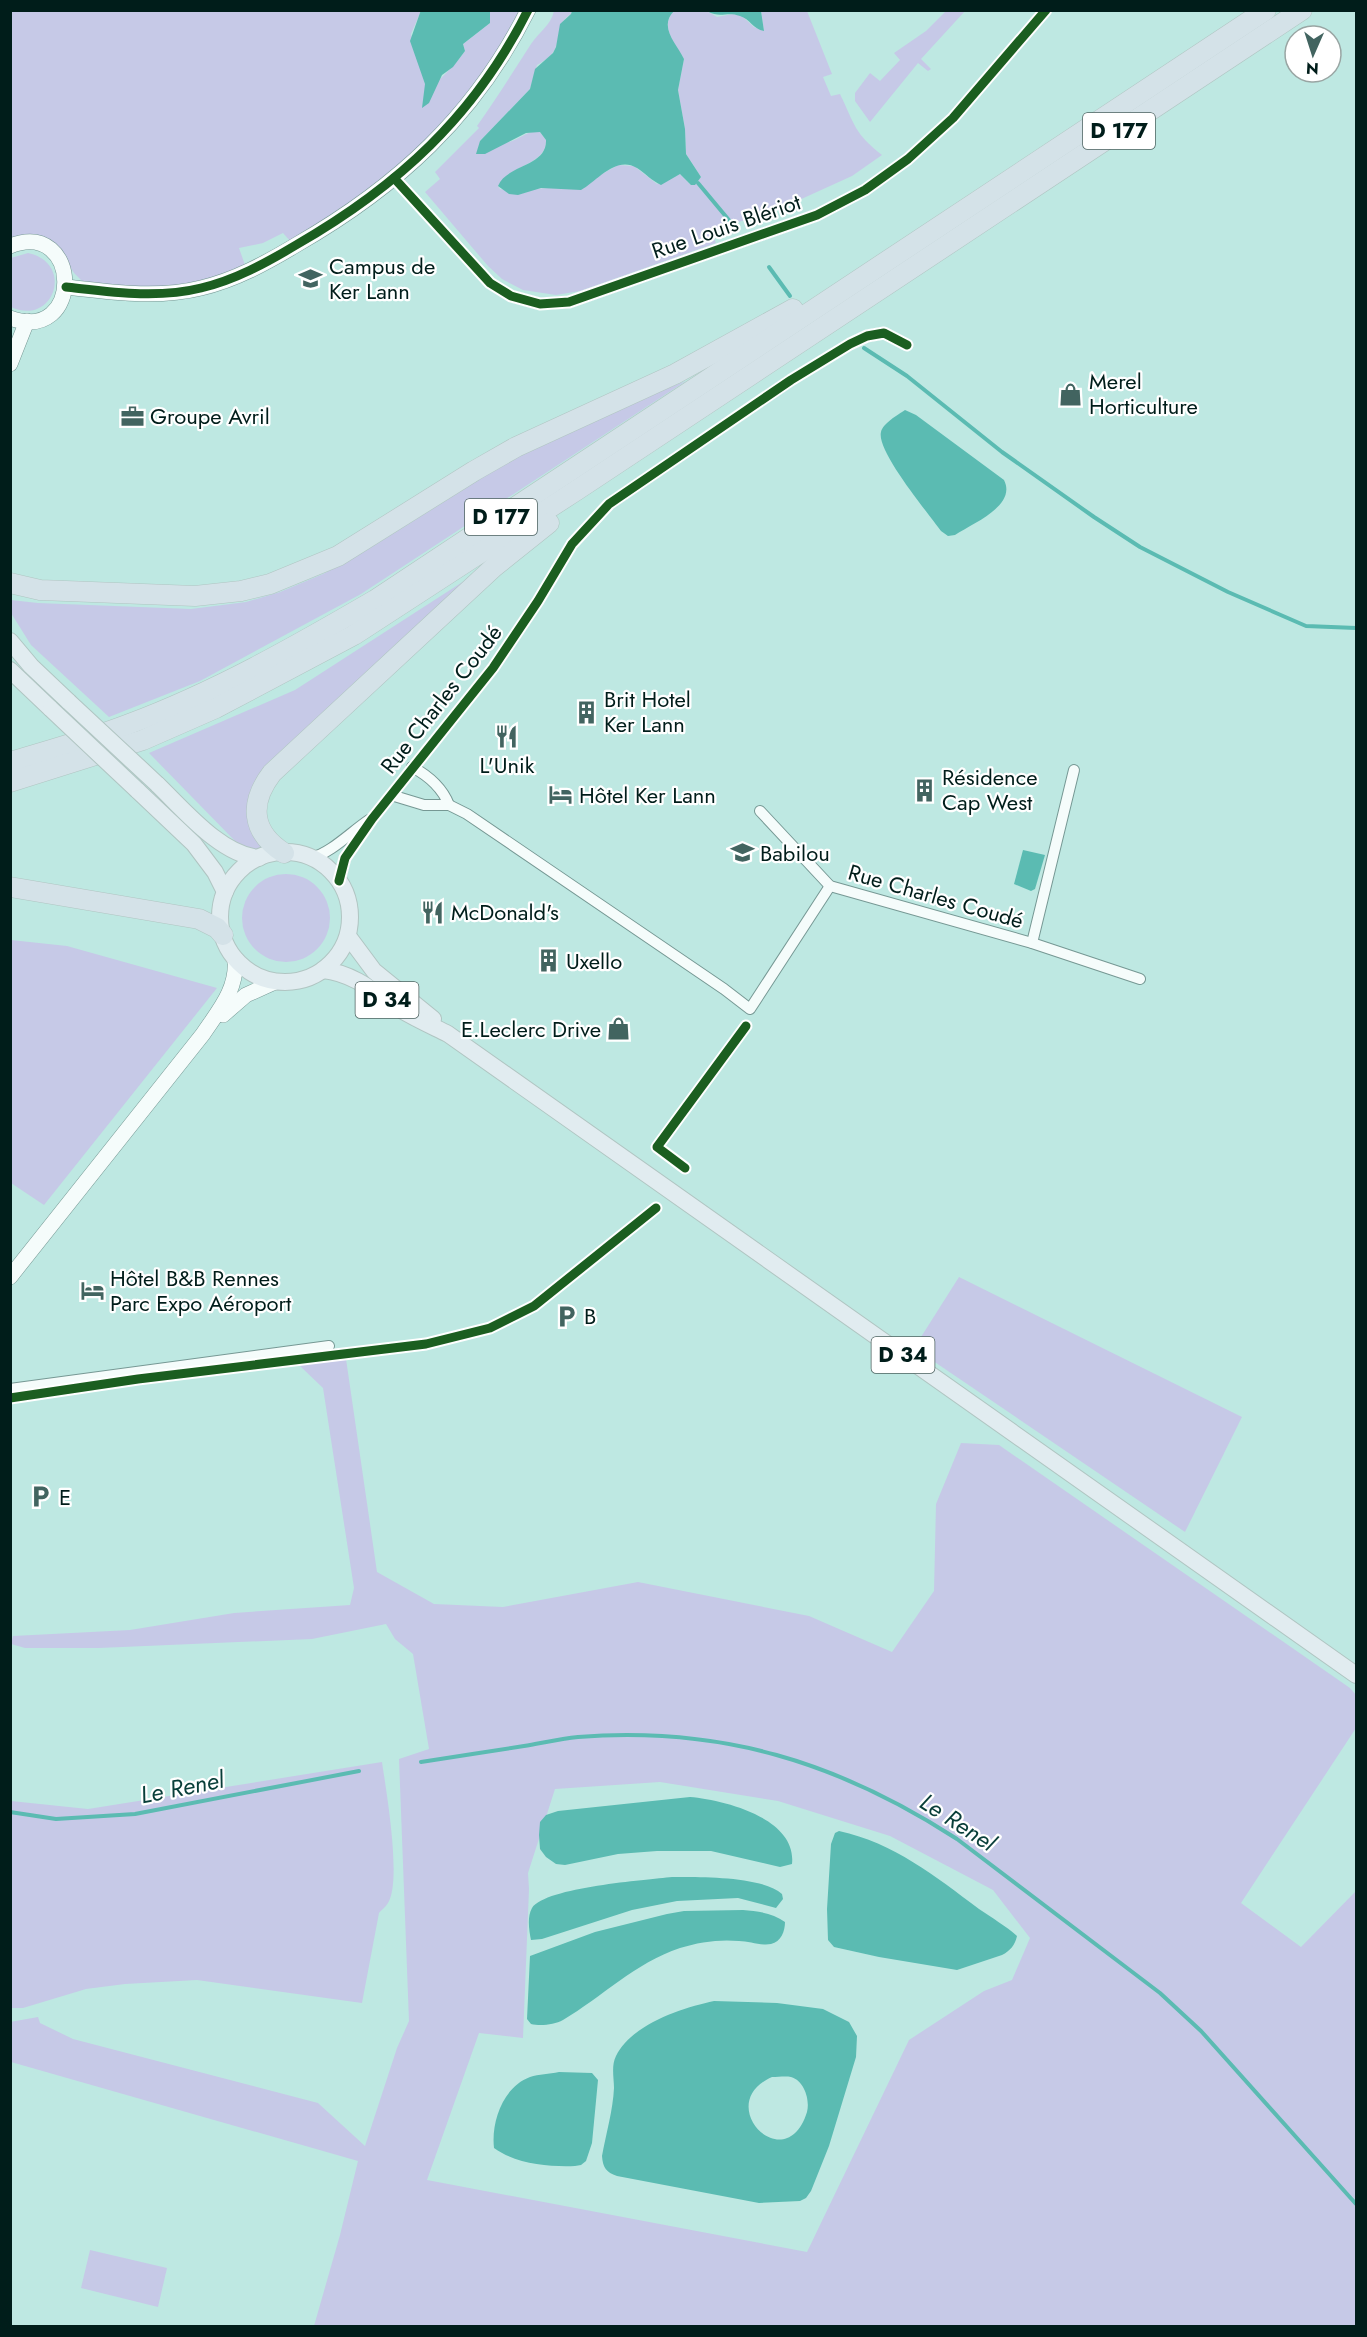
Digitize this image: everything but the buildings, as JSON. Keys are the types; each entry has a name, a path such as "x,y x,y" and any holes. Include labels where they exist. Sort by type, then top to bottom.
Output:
{"highway":[{"name":"D 177","path":"10,762 95,736 168,708 275,657 343,619 410,577 1266,10"},
{"name":"D 177","path":"10,782 143,740 216,708 354,635 418,595 1302,10"},
{"path":"10,583 39,590 195,596 250,589 305,572 338,556 516,447 675,374 961,212"},
{"path":"284,853 264,835 259,825 256,812 257,800 263,784 272,773 468,591 520,545 550,523 756,383 936,252"},
{"path":"10,887 199,919 217,928 223,935"}],"main road":[{"path":"10,641 31,666 220,843 235,852 260,858"},
{"path":"10,670 194,844 215,872 225,892"},
{"path":"284,853 311,858 327,867 339,881 350,908 348,936 341,952 324,970 295,982 275,981 249,971 235,958 223,935 220,918 225,892 239,872 260,858 284,853"},
{"name":"D 34","path":"348,936 374,971 421,1008 448,1034"},
{"name":"D 34","path":"324,970 346,975 360,982 400,1009 448,1034 1356,1676"}],"street":[{"path":"66,287 135,293 169,293 201,288 232,279 310,237 359,207 449,128 481,89 510,47 528,10"},
{"name":"Rue Louis Blériot","path":"394,178 489,283 511,296 540,304 568,302 817,215 865,190 908,159 953,118 1046,10"},
{"path":"10,246 31,242 48,248 64,269 66,287 56,309 43,318 27,321 10,318"},
{"path":"10,364 27,321"},
{"name":"Rue Charles Coudé","path":"372,819 493,668 538,601 572,544 609,504 772,393 850,344 867,336 884,333 907,345"},
{"name":"Rue Charles Coudé","path":"412,767 435,783 445,795 449,805"},
{"name":"Rue Charles Coudé","path":"1032,943 1074,770"},
{"name":"Rue Charles Coudé","path":"392,795 424,805 449,805 477,820 724,989 750,1010 830,886"},
{"name":"Rue Charles Coudé","path":"760,812 830,886 1032,943 1140,979"},
{"path":"311,858 319,856 372,819"},
{"path":"339,881 345,858 372,819"},
{"path":"10,1277 203,1034 229,995 235,975 235,958"},
{"path":"203,1034 246,994 275,981"},
{"path":"10,1389 329,1346"}],"shaded area":[{"path":"10,11 421,11 411,34 425,84 425,95 465,51 463,44 490,23 490,11 522,11 487,72 435,135 365,196 291,242 283,233 263,243 239,248 245,265 224,274 184,284 145,287 82,281 66,260 11,241"},
{"path":"554,11 572,11 561,26 554,52 537,65 530,89 480,141 509,142 527,133 535,132 540,132 546,140 541,155 511,173 498,186 500,189 525,193 532,189 548,188 602,174 618,165 634,166 657,184 680,174 691,185 701,177 686,154 685,129 678,90 684,59 668,29 670,17 674,11 707,11 717,17 733,14 742,16 754,27 764,31 761,11 807,11 832,74 823,77 831,96 840,94 860,134 882,155 852,176 797,201 711,232 716,243 580,291 556,295 523,290 502,279 488,266 425,192 440,179 435,172 479,128 477,126"},
{"path":"946,11 965,11 921,59 931,69 928,71 918,63 870,122 855,101 855,93 870,73 880,81 900,60 894,53 926,31"},
{"path":"28,253 43,259 51,268 55,280 48,301 38,308 26,311 11,307 11,258"},
{"path":"686,381 361,594 200,681 109,717 31,645 11,613 11,600 191,609 246,602 280,592 323,574 367,550 504,464 642,398"},
{"path":"495,561 258,779 268,851 245,848 235,841 149,753 295,690"},
{"path":"286,874 303,877 317,887 327,901 330,918 327,935 317,949 303,959 286,962 269,959 255,949 245,935 242,918 245,901 255,887 269,877"},
{"path":"11,940 67,946 217,988 44,1205 11,1183"},
{"path":"959,1277 1242,1417 1185,1532 914,1348"},
{"path":"346,1359 377,1572 434,1604 503,1607 638,1582 809,1616 892,1652 934,1591 936,1504 961,1443 999,1445 1350,1688 1356,1695 1356,1728 1241,1903 1301,1947 1356,1891 1356,2326 314,2326 358,2161 11,2062 10,2022 38,2017 40,2023 73,2039 318,2103 365,2146 397,2048 409,2021 399,1759 429,1749 413,1654 395,1639 386,1624 312,1639 99,1648 25,1648 11,1644 13,1636 130,1630 234,1613 350,1605 354,1588 323,1388 299,1365","holes":["660,1782 778,1801 890,1836 993,1890 1030,1938 1012,1980 984,1991 909,2040 807,2252 427,2180 479,2033 523,2038 528,1873 555,1789"]},
{"path":"382,1762 392,1834 394,1875 388,1903 379,1913 362,2003 197,1980 125,1984 86,1989 23,2008 11,2008 11,1801 88,1809"},
{"path":"90,2250 167,2268 158,2307 81,2288"}],"water":[{"path":"421,10 490,11 490,23 463,44 465,51 453,67 442,75 429,103 422,108 425,84 410,41"},
{"path":"572,11 674,11 668,23 668,29 684,59 678,90 685,129 686,154 701,177 695,185 691,185 680,174 661,185 637,168 622,165 607,171 581,190 541,188 518,195 509,194 498,186 509,173 534,161 545,149 546,140 540,132 526,133 485,154 476,154 480,141 530,89 535,69 553,53 560,24"},
{"path":"707,11 761,11 764,31 740,16"},
{"path":"905,410 916,415 1004,480 1006,489 999,506 955,535 948,536 941,531 886,453 882,441 882,429"},
{"path":"1023,850 1045,855 1035,889 1031,891 1014,884"},
{"path":"690,1797 739,1807 771,1823 783,1835 790,1848 792,1864 780,1867 711,1851 657,1851 618,1854 565,1865 556,1864 540,1849 540,1822 546,1815 558,1811"},
{"path":"839,1831 859,1836 896,1852 930,1873 1017,1936 1010,1950 1002,1955 957,1970 834,1947 828,1940 827,1909 831,1844 835,1833"},
{"path":"672,1877 746,1881 773,1888 782,1894 783,1899 776,1908 738,1898 677,1901 632,1910 542,1939 531,1940 529,1915 532,1908 541,1901 576,1890"},
{"path":"743,1910 770,1915 785,1922 780,1939 767,1944 724,1940 680,1948 633,1971 559,2022 535,2025 527,2019 530,1956 595,1932 667,1914 684,1911"},
{"path":"714,2001 777,2003 823,2009 849,2022 857,2036 856,2057 829,2146 806,2198 800,2201 759,2203 617,2176 604,2167 602,2156 612,2105 613,2068 616,2056 623,2045 646,2026 673,2013","holes":["772,2077 796,2079 803,2087 808,2102 807,2112 797,2131 784,2139 771,2138 759,2130 751,2118 749,2103 755,2089"]},
{"path":"559,2072 592,2073 598,2080 592,2143 586,2161 575,2166 544,2165 512,2158 494,2148 497,2117 506,2097 521,2082 530,2077"}],"waterway":[{"path":"698,183 733,225"},
{"path":"769,267 790,296"},
{"path":"864,348 907,376 1002,452 1140,547 1228,592 1306,626 1356,628"},
{"name":"Le Renel","path":"421,1762 578,1737 630,1735 681,1737 729,1744 776,1755 822,1770 868,1789 957,1839 1160,1993 1201,2031 1356,2204"},
{"name":"Le Renel","path":"10,1812 56,1819 135,1814 359,1771"}],"cycle path":[{"path":"66,287 151,294 214,285 262,264 333,223 400,173 458,116 484,83 528,10"},
{"path":"394,178 490,283 511,296 540,304 569,302 817,215 865,190 908,159 953,118 1046,10"},
{"path":"339,881 345,858 372,819 493,668 538,601 572,544 609,504 791,380 850,344 867,336 884,333 907,345"},
{"path":"685,1168 657,1147 746,1026"},
{"path":"10,1398 138,1379 426,1344 490,1328 534,1306 656,1208"}],"place":[{"name":"Campus de Ker Lann","path":"311,279"},
{"name":"Merel Horticulture","path":"1071,394"},
{"name":"Groupe Avril","path":"132,416"},
{"name":"Brit Hotel Ker Lann","path":"586,712"},
{"name":"L'Unik","path":"507,736"},
{"name":"Résidence Cap West","path":"924,790"},
{"name":"Hôtel Ker Lann","path":"561,795"},
{"name":"Babilou","path":"742,853"},
{"name":"McDonald's","path":"433,912"},
{"name":"Uxello","path":"548,961"},
{"name":"E.Leclerc Drive","path":"619,1029"},
{"name":"Hôtel B&B Rennes Parc Expo Aéroport","path":"92,1291"},
{"name":"B","path":"566,1316"},
{"name":"E","path":"41,1497"}]}
